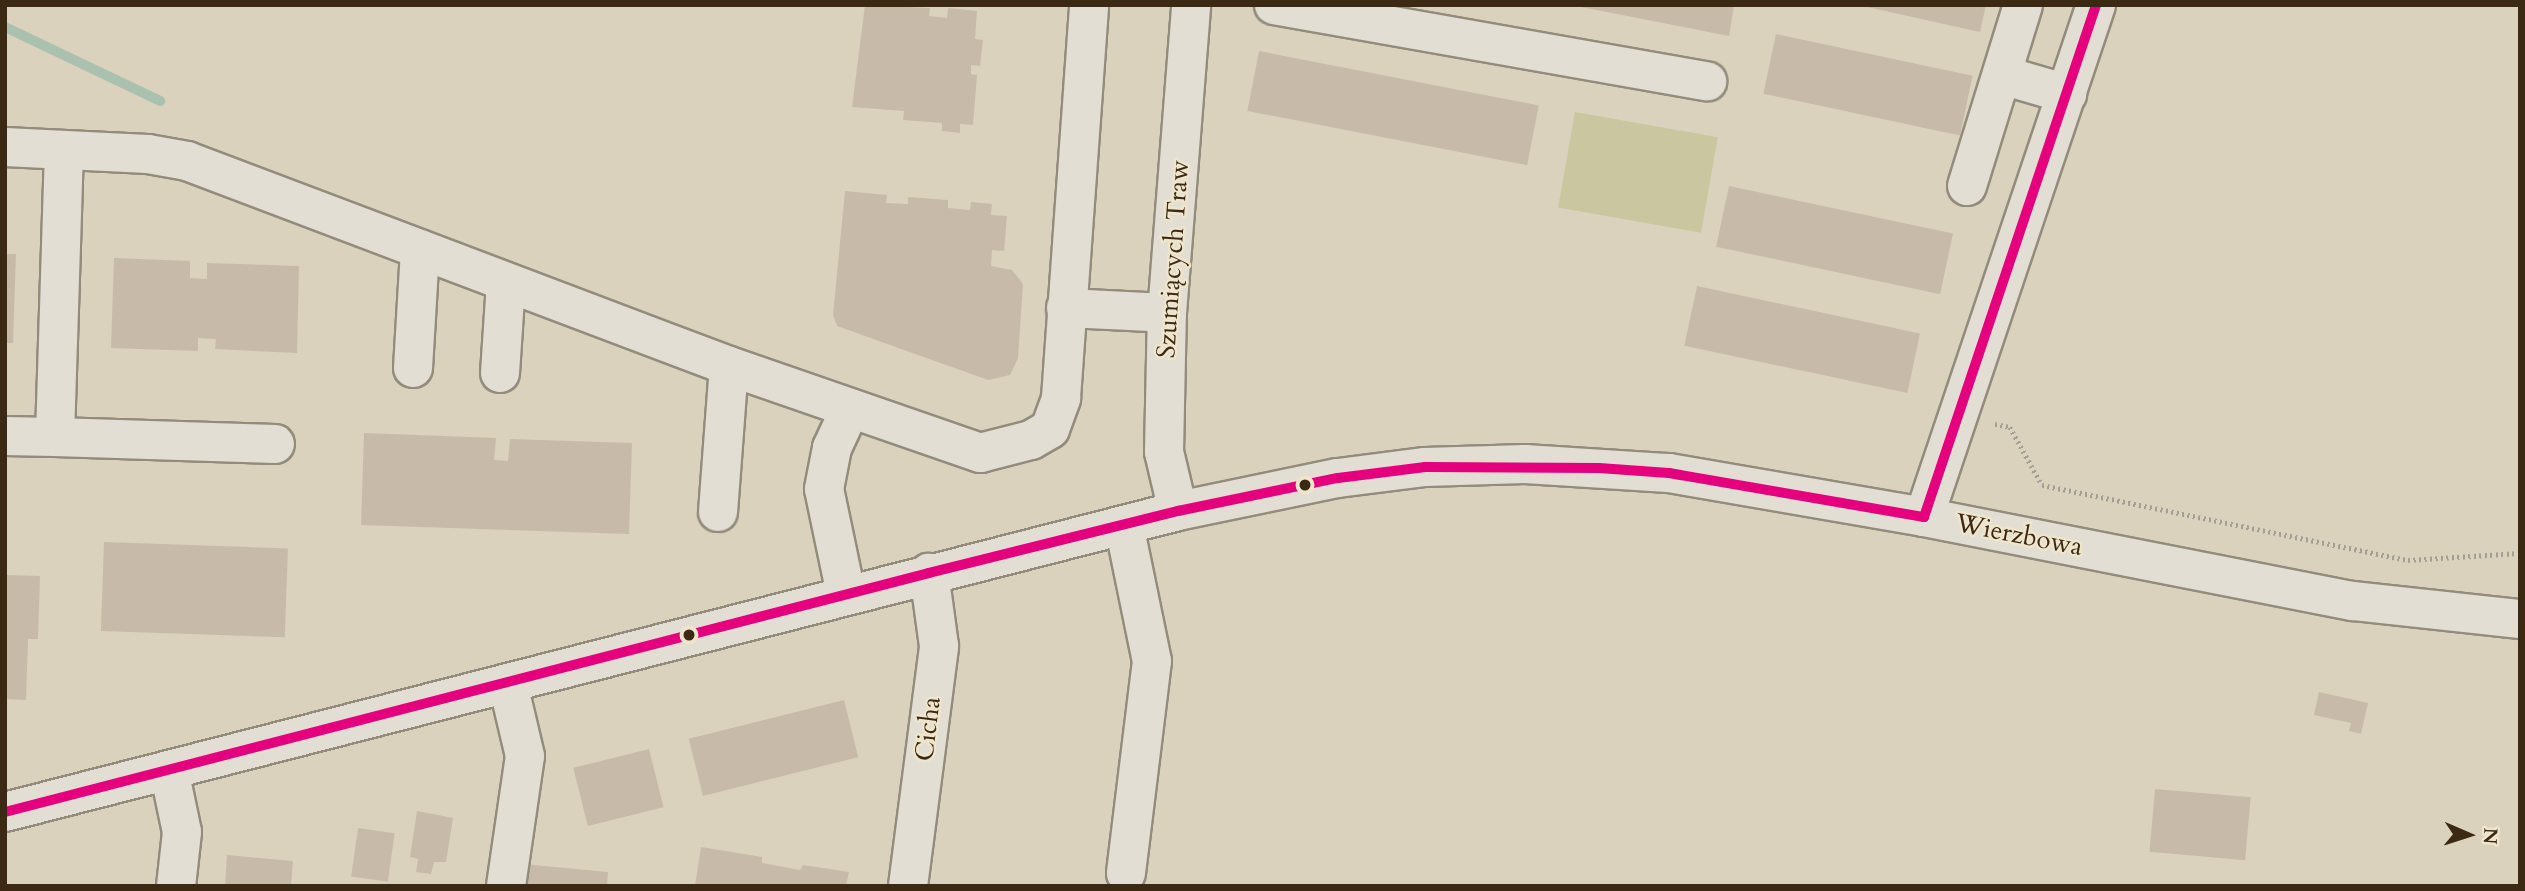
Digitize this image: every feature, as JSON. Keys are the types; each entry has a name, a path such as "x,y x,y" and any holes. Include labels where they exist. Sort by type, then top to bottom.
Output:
{"street":[{"path":"5,148 148,154 187,161 729,366 980,453 1031,440 1050,429 1061,398 1089,5"},
{"name":"Szumiących Traw","path":"1178,512 1164,452 1167,313 1191,5"},
{"path":"1275,5 1707,81"},
{"path":"1967,186 2023,5"},
{"path":"1924,517 2096,5"},
{"path":"2002,75 2067,94"},
{"path":"55,437 64,150"},
{"path":"413,369 420,249"},
{"path":"500,373 506,282"},
{"path":"1066,307 1167,313"},
{"path":"718,512 729,366"},
{"path":"846,594 824,489 832,448 850,409"},
{"path":"5,436 275,444"},
{"name":"Wierzbowa","path":"5,812 508,684 846,594 1178,512 1338,478 1425,467 1525,464 1668,474 1924,517 2353,601 2520,618"},
{"path":"1124,526 1152,661 1126,873"},
{"name":"Cicha","path":"908,886 939,646 929,573"},
{"path":"506,886 525,756 508,684"},
{"path":"170,770 182,832 176,886"}],"path":[{"path":"1959,417 2010,427 2042,485 2408,560 2520,553"}],"shaded area":[{"path":"1575,112 1718,137 1701,233 1558,208"}],"building":[{"path":"865,5 930,8 929,16 947,18 948,8 977,11 975,39 983,40 980,66 971,65 971,74 977,75 973,125 960,124 960,133 942,131 942,123 903,120 904,111 852,107"},
{"path":"1571,5 1734,5 1729,36"},
{"path":"1858,5 1986,5 1980,32"},
{"path":"1776,34 1973,76 1960,135 1763,94"},
{"path":"1259,51 1539,105 1527,165 1247,111"},
{"path":"1729,186 1953,234 1940,294 1716,247"},
{"path":"845,191 887,195 886,203 908,204 908,197 948,200 948,208 970,210 971,202 992,204 991,215 1007,216 1004,251 992,250 991,266 1012,270 1023,284 1018,358 1010,375 988,380 837,326 833,315"},
{"path":"5,254 16,254 13,343 5,343"},
{"path":"114,258 190,261 190,278 207,279 207,263 299,266 297,353 215,349 216,339 198,338 198,351 111,348"},
{"path":"1697,286 1920,333 1907,393 1684,346"},
{"path":"364,433 496,438 494,460 508,461 510,439 632,443 629,534 361,525"},
{"path":"104,542 288,548 285,637 101,631"},
{"path":"5,575 40,576 38,639 28,639 26,700 5,699"},
{"path":"2319,692 2368,703 2361,734 2349,731 2351,723 2314,715"},
{"path":"844,700 858,757 703,796 689,739"},
{"path":"649,749 664,807 588,826 573,768"},
{"path":"2155,789 2251,797 2245,860 2150,852"},
{"path":"417,811 453,818 446,862 434,862 431,874 416,872 418,859 410,857"},
{"path":"358,828 395,833 388,882 351,877"},
{"path":"701,847 762,857 762,863 800,870 803,865 849,872 846,886 695,886"},
{"path":"227,855 293,861 291,886 225,886"},
{"path":"523,864 608,872 607,886 521,886"}],"waterway":[{"path":"5,27 160,101"}],"transit line":[{"path":"1924,517 2096,5"},
{"path":"5,812 929,573 1178,511 1338,478 1425,467 1599,468 1669,473 1924,517"}]}
